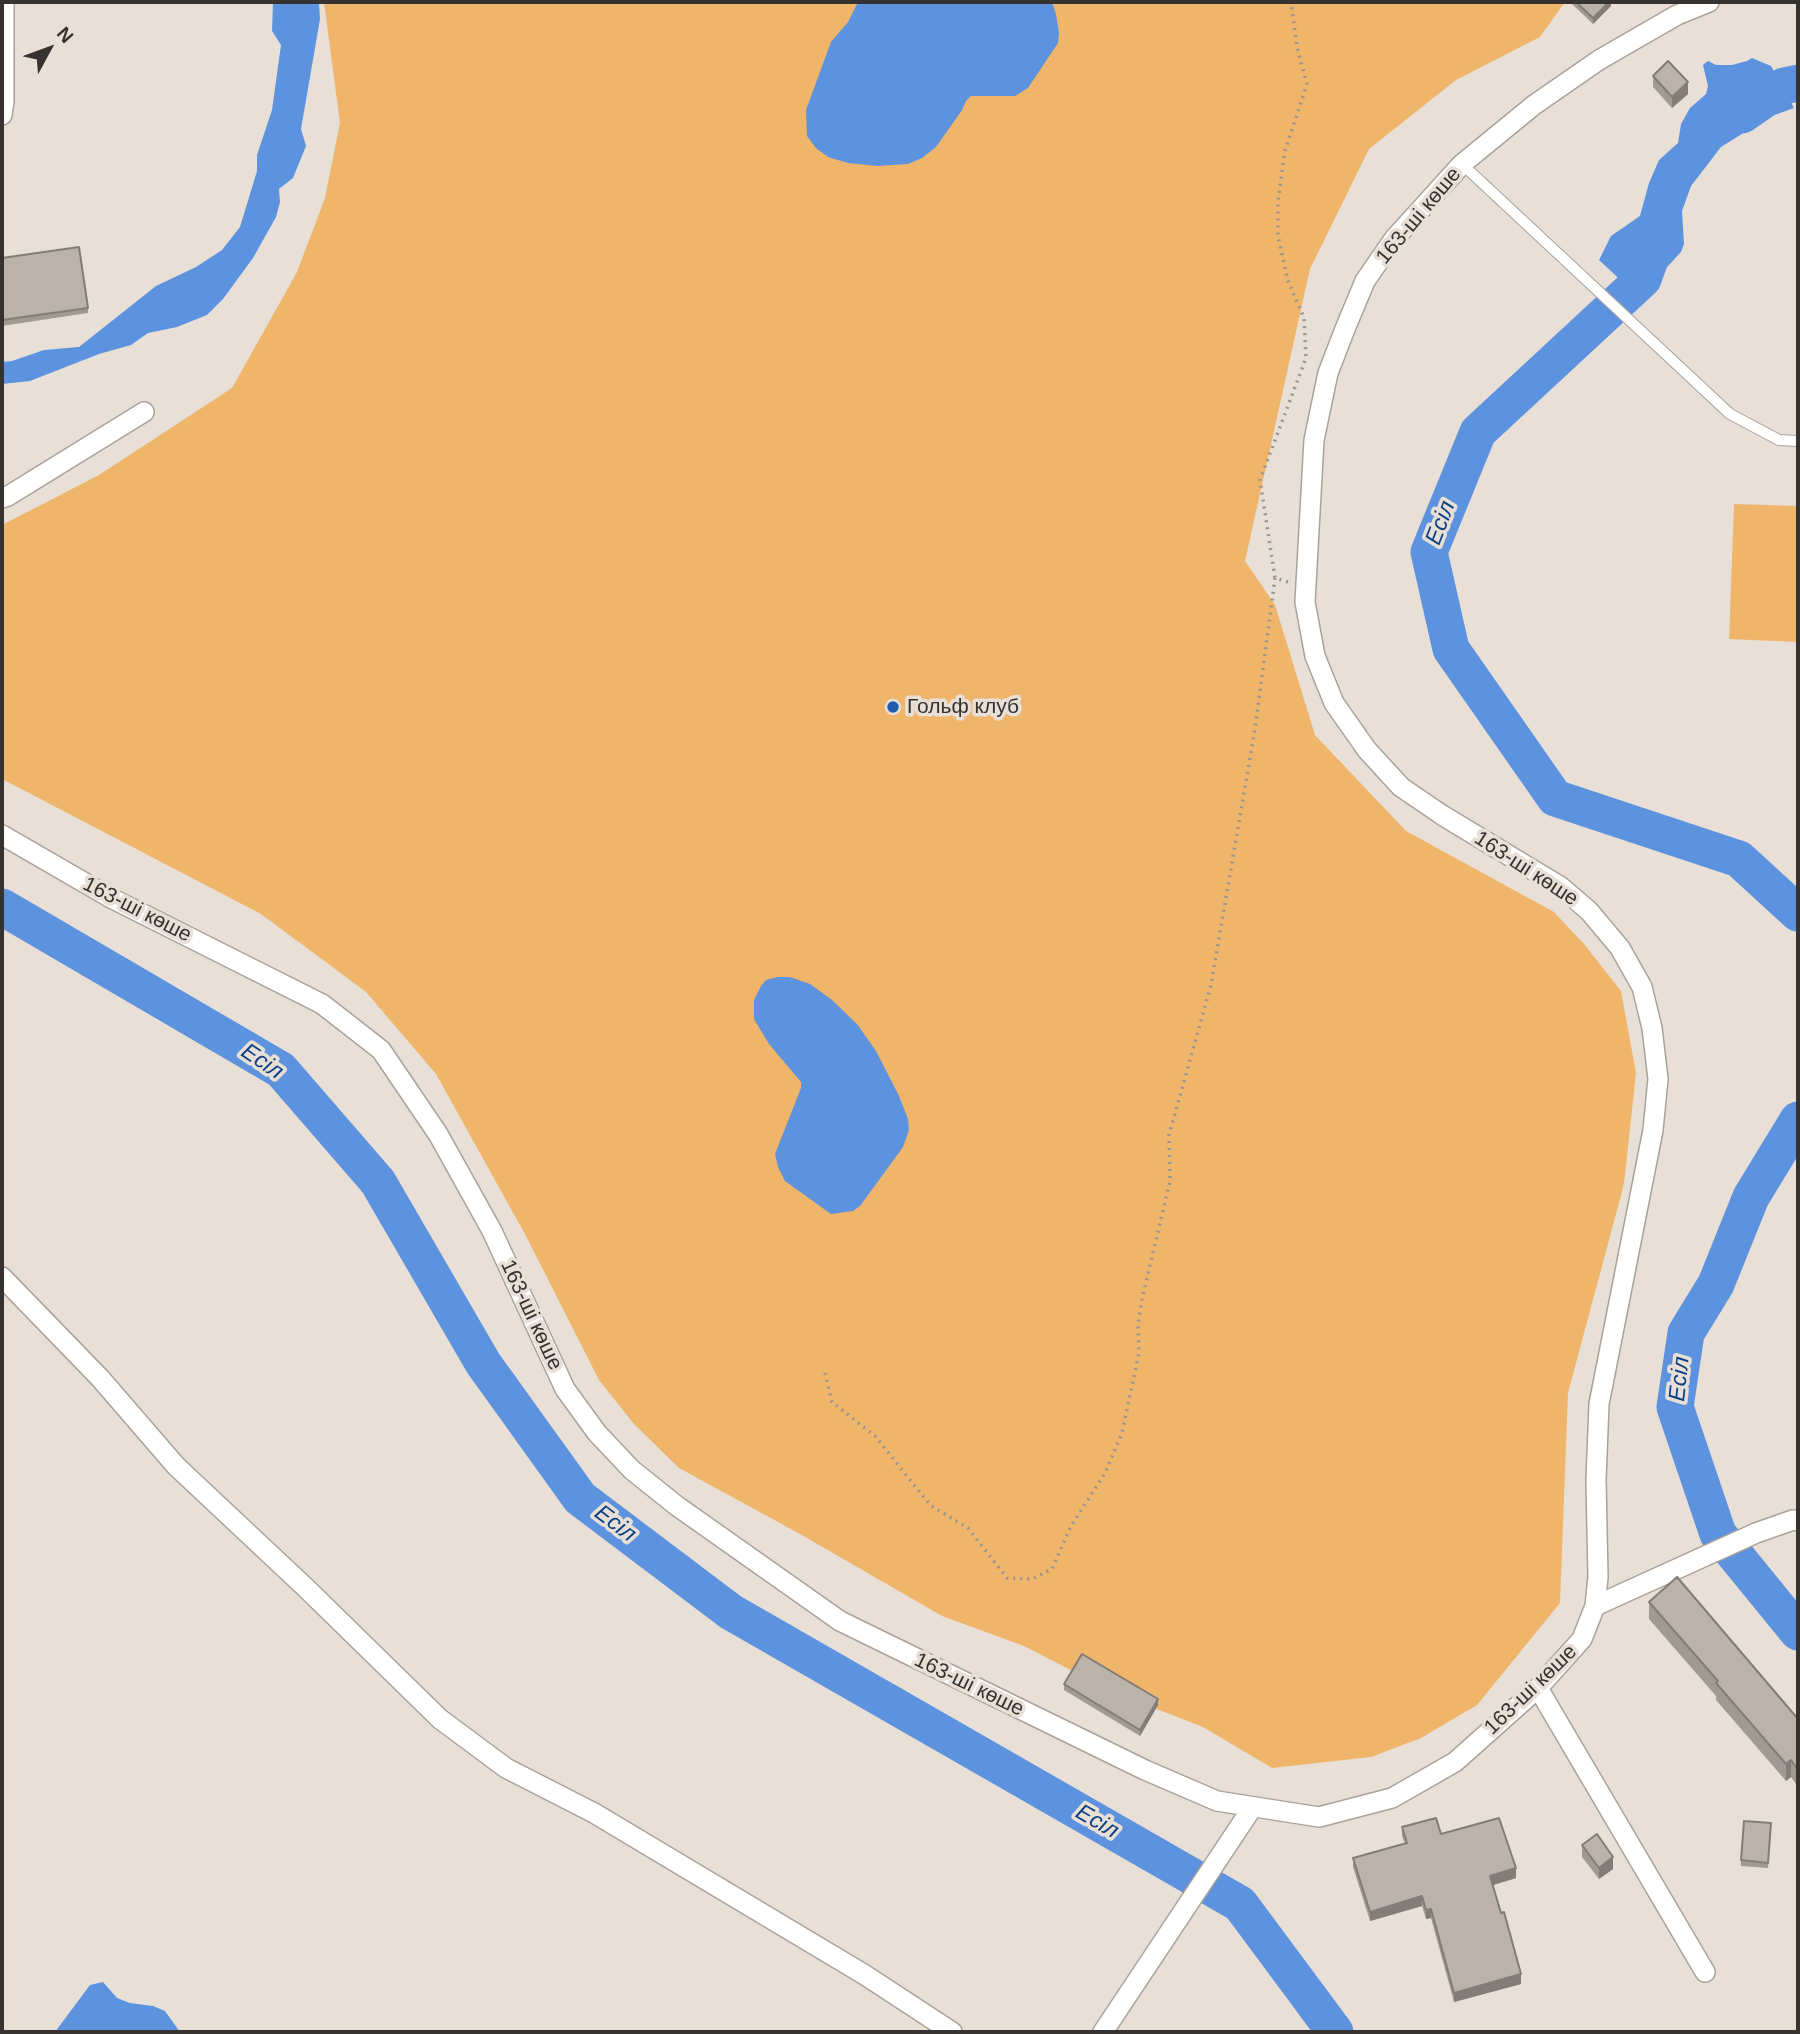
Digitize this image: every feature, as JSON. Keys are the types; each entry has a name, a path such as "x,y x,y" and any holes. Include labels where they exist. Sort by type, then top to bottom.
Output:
{"street":[{"path":"2,115 4,2"},
{"name":"163-ші көше","path":"2,835 111,898 322,1004 381,1050 438,1134 492,1231 565,1389 597,1433 623,1461 677,1506 840,1621 1145,1770 1217,1801 1319,1817 1392,1798 1455,1762 1538,1688 1582,1639 1595,1606 1598,1577 1596,1480 1599,1404 1653,1130 1658,1079 1652,1028 1642,987 1620,948 1589,911 1561,887 1441,815 1401,787 1367,750 1334,702 1315,656 1305,602 1314,440 1328,373 1365,281 1394,239 1462,164 1534,105 1600,60 1677,15 1709,2"},
{"path":"2,498 144,412"},
{"path":"2,1277 100,1378 176,1466 440,1719 506,1768 593,1813 854,1968 952,2032"},
{"path":"1595,1606 1756,1533 1793,1520 1798,1521"},
{"path":"1538,1688 1705,1972"},
{"path":"1103,2032 1252,1808"}],"lane":[{"path":"1462,164 1730,414 1779,440 1798,441"}],"path":[{"path":"825,1373 832,1402 875,1436 929,1504 968,1528 1007,1578 1032,1579 1052,1569 1072,1526 1105,1474 1122,1433 1139,1353 1138,1324 1142,1299 1170,1181 1169,1135 1211,985 1255,729 1275,578 1260,480 1306,358 1304,318 1288,281 1278,236 1278,201 1285,151 1307,84 1297,47 1291,2"},
{"path":"1275,578 1291,583 1305,602"}],"shaded area":[{"path":"324,2 1565,2 1540,37 1456,80 1369,149 1310,269 1245,561 1275,605 1315,735 1406,831 1554,912 1584,944 1621,991 1636,1073 1624,1184 1568,1393 1560,1603 1477,1705 1421,1738 1371,1757 1272,1768 1203,1727 1113,1692 1024,1646 942,1616 679,1468 634,1424 599,1380 526,1236 436,1074 366,992 261,914 2,779 2,525 99,475 232,388 297,272 325,198 340,123"},
{"path":"1734,504 1798,506 1797,642 1729,639"}],"water":[{"path":"273,2 319,2 320,19 301,129 306,146 293,178 279,189 280,202 276,217 253,258 223,299 207,315 177,327 148,333 131,345 99,354 30,381 2,384 2,362 44,350 79,347 156,286 196,267 222,250 240,227 257,171 257,155 272,110 281,45 272,31"},
{"path":"858,2 1052,2 1059,33 1058,43 1028,88 1015,96 971,96 936,147 922,158 908,164 877,166 848,163 828,157 816,148 807,136 806,110 831,42 848,22"},
{"path":"1752,58 1771,66 1794,108 1769,117 1721,147 1691,186 1682,211 1684,244 1681,252 1639,297 1599,260 1611,236 1640,216 1659,160 1678,143 1681,124 1690,108 1706,94 1708,86 1703,65 1708,61 1716,65 1732,65"},
{"path":"790,977 810,984 857,1024 876,1051 908,1119 909,1130 903,1147 860,1206 853,1211 831,1214 785,1181 778,1167 775,1154 801,1082 769,1044 754,1019 754,1000 766,980"},
{"path":"103,1982 117,1998 165,2011 180,2032 55,2032 90,1985"}],"building":[{"path":"1576,2 1609,2 1593,18"},
{"path":"1668,61 1688,82 1672,97 1653,76"},
{"path":"79,247 88,308 2,320 2,258"},
{"path":"1677,1577 1798,1719 1798,1770 1791,1760 1786,1764 1649,1602"},
{"path":"1082,1654 1158,1699 1140,1730 1064,1684"},
{"path":"1436,1818 1441,1834 1499,1818 1516,1868 1490,1876 1501,1913 1504,1912 1521,1974 1454,1993 1431,1909 1426,1910 1422,1896 1370,1912 1353,1858 1407,1843 1402,1827"},
{"path":"1744,1821 1771,1823 1768,1863 1741,1860"},
{"path":"1597,1834 1613,1857 1599,1868 1582,1845"}],"waterway":[{"name":"Есіл","path":"1742,115 1784,86 1798,83"},
{"name":"Есіл","path":"1654,248 1643,279 1478,432 1429,552 1451,649 1555,798 1739,859 1798,913"},
{"name":"Есіл","path":"2,907 281,1070 378,1182 483,1363 580,1498 731,1612 1240,1904 1335,2032"},
{"name":"Есіл","path":"1798,1120 1751,1197 1716,1284 1686,1333 1675,1407 1718,1534 1798,1632"}],"place":[{"name":"Гольф клуб","path":"893,707"}]}
